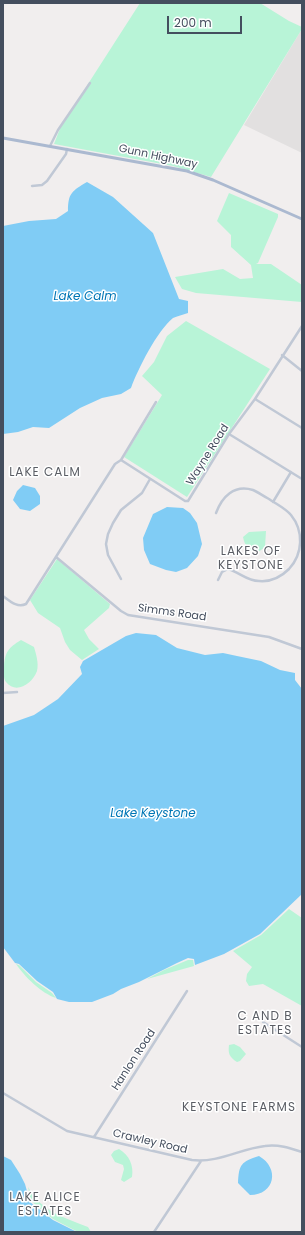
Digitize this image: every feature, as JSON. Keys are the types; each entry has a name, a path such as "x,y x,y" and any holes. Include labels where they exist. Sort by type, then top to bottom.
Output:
{"main road":[{"name":"Gunn Highway","path":"3,138 191,172 213,180 302,219"}],"street":[{"path":"50,146 58,130 90,83"},
{"path":"32,186 42,185 47,181 66,154 67,149"},
{"name":"Wayne Road","path":"121,460 185,501 188,501 229,434 255,399 302,326"},
{"path":"282,355 302,370"},
{"path":"255,399 302,428"},
{"path":"3,596 18,605 22,606 26,604 115,464 121,460 156,402"},
{"path":"229,434 302,479"},
{"path":"273,502 291,472"},
{"path":"121,579 108,555 106,544 108,534 113,522 122,510 142,493 150,479"},
{"path":"216,513 219,504 231,491 239,489 254,490 273,502 290,515 296,522 299,530 300,549 292,565 282,575 268,581 252,580 228,569 222,572 218,580"},
{"name":"Simms Road","path":"56,557 121,611 128,615 269,636 302,649"},
{"path":"3,693 17,692"},
{"name":"Hanlon Road","path":"93,1138 187,991"},
{"path":"263,1022 302,1047"},
{"name":"Crawley Road","path":"3,1093 67,1131 192,1160 216,1160 258,1147 267,1146 284,1147 302,1152"},
{"path":"154,1232 201,1161"}],"shaded area":[{"path":"302,29 302,153 244,125"}],"green space":[{"path":"140,3 260,3 289,21 302,27 211,177 173,166 54,144 61,126"},
{"path":"229,193 278,214 258,263 256,264 271,264 302,285 302,302 196,293 182,289 175,277 223,269 240,279 253,278 251,265 231,247 231,235 217,221"},
{"path":"186,321 270,369 187,497 124,457 162,395 142,376 154,362 167,336"},
{"path":"266,531 265,547 257,553 247,547 243,537 249,532"},
{"path":"57,559 110,604 109,608 84,630 89,639 99,649 82,660 70,650 65,642 60,628 38,613 30,600"},
{"path":"21,640 34,647 38,668 32,680 24,686 14,687 10,686 5,680 4,662 8,651 13,645"},
{"path":"289,909 302,918 302,1006 263,984 249,986 246,981 247,974 252,967 233,951 261,935"},
{"path":"188,960 193,960 194,966 147,979 164,970"},
{"path":"16,964 19,965 36,982 52,993 56,998 50,996 34,984"},
{"path":"234,1044 240,1047 246,1054 240,1061 237,1062 229,1053 229,1045"},
{"path":"119,1149 126,1154 132,1168 132,1177 124,1182 121,1180 124,1169 123,1165 115,1162 111,1155 114,1151"},
{"path":"28,1187 40,1202 54,1213 88,1227 91,1232 78,1232 53,1219 31,1201"}],"water":[{"name":"Lake Calm","path":"87,182 113,197 153,233 179,299 188,301 188,313 173,318 167,324 143,361 131,388 121,394 102,398 80,408 49,428 33,427 18,432 3,434 3,226 29,221 56,219 68,211 70,196 74,190"},
{"path":"23,485 35,488 40,496 40,504 30,511 20,509 13,500 17,491"},
{"path":"167,507 183,508 190,513 197,523 202,544 198,556 187,568 176,572 150,564 144,550 143,538 153,514"},
{"name":"Lake Keystone","path":"136,633 156,635 177,648 205,655 223,653 261,661 280,670 295,673 295,680 302,689 302,894 260,934 224,954 195,965 194,959 188,958 113,994 92,1002 69,1002 57,999 53,992 37,981 19,964 15,963 3,947 3,726 34,715 58,699 82,674 80,667 83,661 126,636"},
{"path":"3,1156 11,1160 20,1174 25,1184 30,1202 53,1220 77,1232 3,1232"},
{"path":"259,1156 266,1161 270,1167 272,1180 265,1191 250,1195 238,1183 239,1172 240,1168 245,1162"}],"district":[{"name":"LAKE CALM","path":"45,473"},
{"name":"LAKES OF KEYSTONE","path":"251,559"},
{"name":"C AND B ESTATES","path":"265,1024"},
{"name":"KEYSTONE FARMS","path":"239,1108"},
{"name":"LAKE ALICE ESTATES","path":"45,1205"}]}
